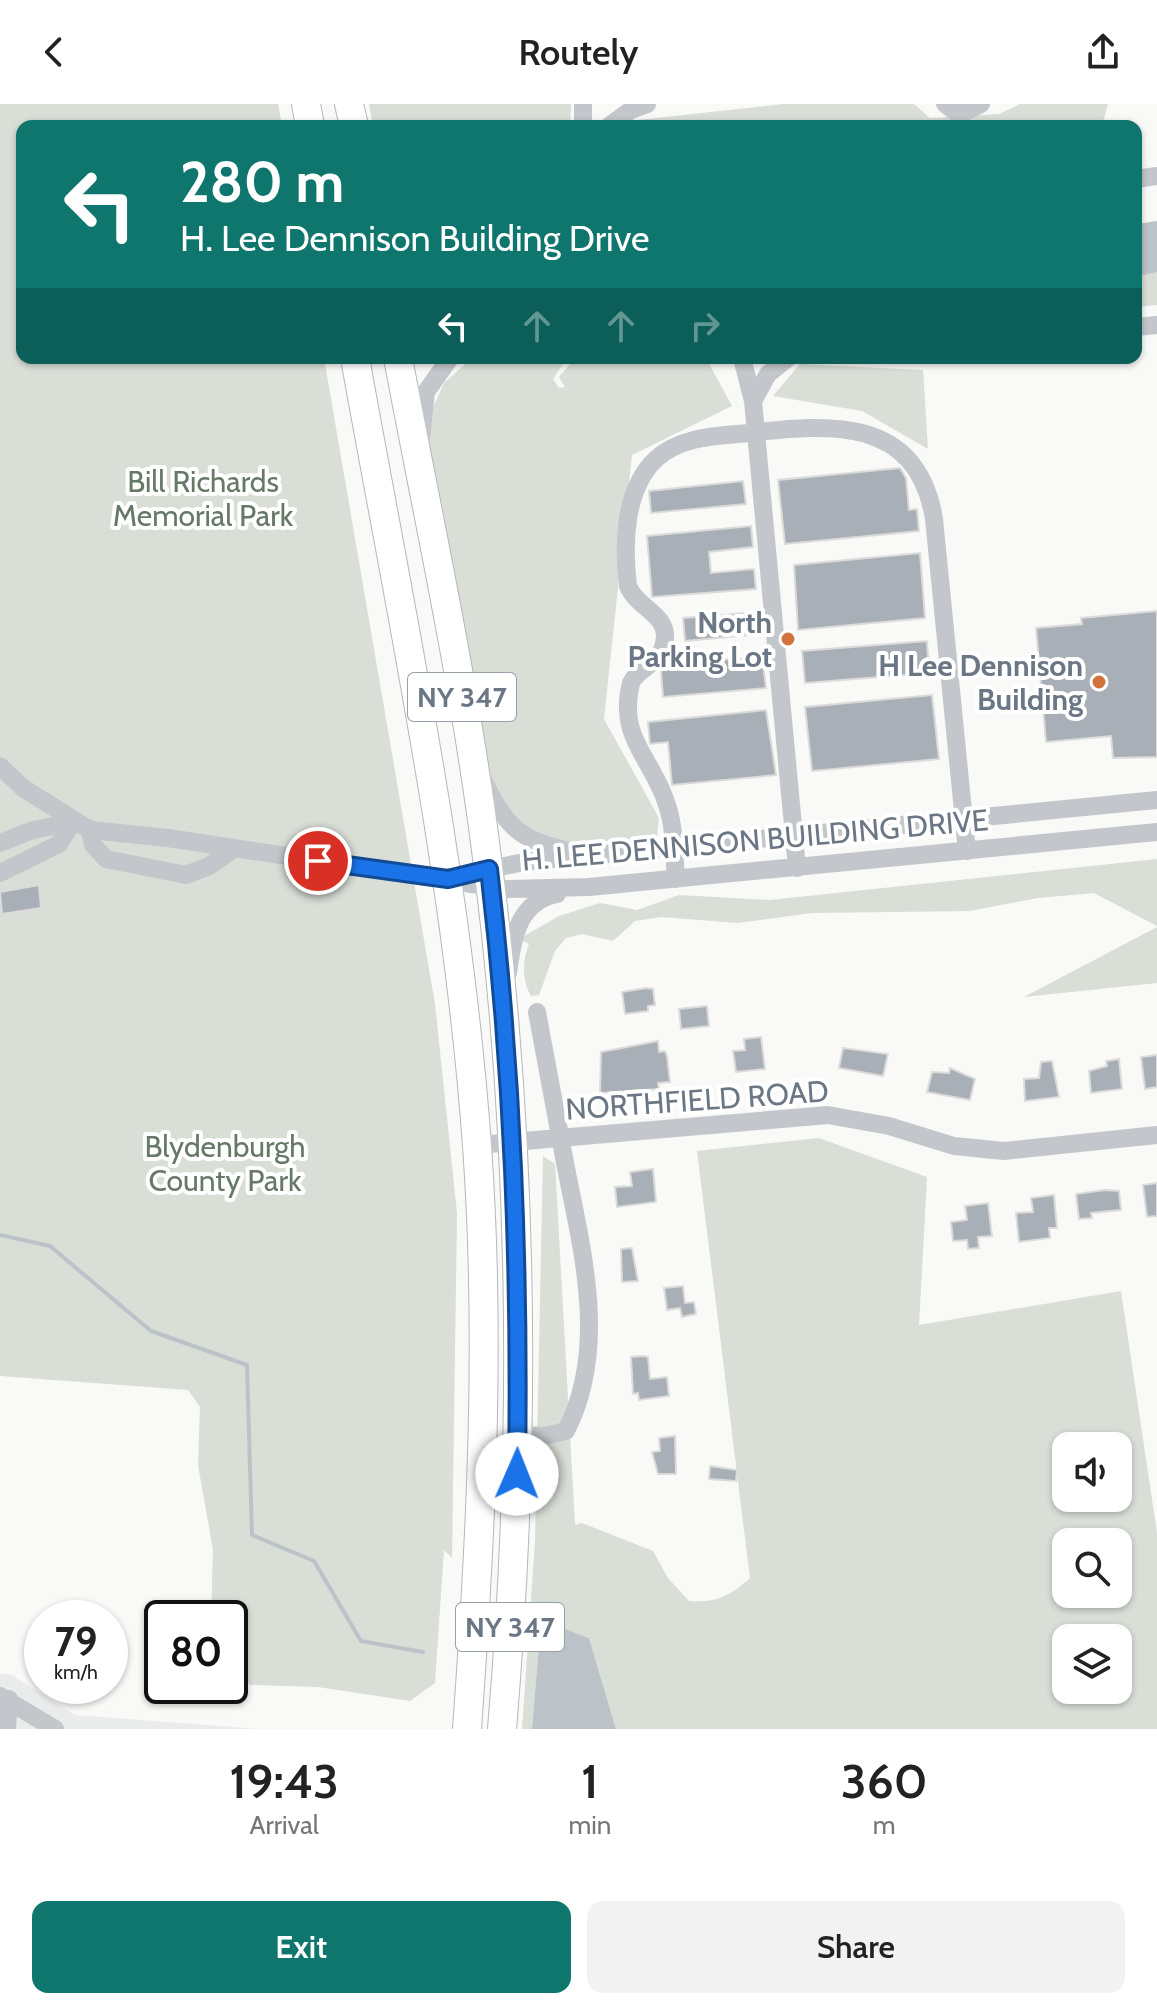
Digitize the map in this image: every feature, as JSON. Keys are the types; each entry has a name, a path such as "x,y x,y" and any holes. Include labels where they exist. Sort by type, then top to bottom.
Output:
{"highway":[{"name":"NY 347","path":"356,364 448,879 477,1145 482,1236 484,1448 467,1729"},
{"name":"NY 347","path":"399,364 473,761 490,878 514,1142 518,1435 502,1729"}],"street":[{"path":"616,120 647,104"},
{"path":"945,104 959,115 981,104"},
{"path":"419,465 426,392 446,364"},
{"path":"744,364 753,401 797,868"},
{"path":"753,401 768,374 780,364"},
{"path":"676,879 667,805 637,749 630,727 631,683 660,653 664,633 655,610 635,597 628,586 631,503 644,473 667,451 697,439 755,432 825,426 857,429 896,450 925,488 934,519 967,851"},
{"path":"473,761 500,813 516,832 539,844 586,856"},
{"path":"0,766 81,826 106,859 186,875 209,866 235,848"},
{"path":"1150,801 1151,833"},
{"name":"H. LEE DENNISON BUILDING DRIVE","path":"490,878 586,856 1150,801"},
{"path":"0,843 33,830 81,826 448,879"},
{"path":"0,873 59,844 81,826"},
{"name":"H. LEE DENNISON BUILDING DRIVE","path":"448,879 490,878 589,887 1151,833"},
{"path":"141,866 138,844 145,836"},
{"path":"503,1004 515,932 526,911 548,895 589,887"},
{"path":"518,1435 544,1436 566,1431 581,1402 589,1342 588,1281 537,1012"},
{"name":"NORTHFIELD ROAD","path":"477,1145 828,1115 889,1126 954,1146 1004,1151 1157,1135"},
{"path":"5,1698 7,1729"},
{"path":"5,1698 55,1729"}],"shaded area":[{"path":"1157,221 1157,272 1142,276 1142,223"},
{"path":"541,1620 589,1638 616,1729 532,1729"},
{"path":"0,1673 12,1675 24,1683 24,1704 58,1704 75,1715 259,1729 0,1729"}],"green space":[{"name":"Blydenburgh County Park","path":"0,104 278,104 281,120 16,120 16,364 325,364 435,1004 457,1213 452,1558 444,1550 435,1683 410,1701 318,1687 248,1683 248,1600 212,1600 213,1550 198,1465 200,1407 188,1390 0,1376"},
{"path":"369,104 571,104 570,120 372,120"},
{"path":"784,104 914,104 930,118 999,114 1020,104 1108,104 1104,120 637,120"},
{"path":"1157,272 1157,305 1142,306 1142,276"},
{"path":"465,364 563,364 553,379 559,388 565,387 559,377 570,364 709,364 732,406 632,455 604,719 659,818 657,838 570,843 531,837 488,783 425,425 444,383"},
{"path":"800,364 923,370 928,449 862,411 773,396"},
{"path":"1157,859 1157,926 1094,893 1038,898 970,911 812,913 737,923 661,917 635,921 613,941 582,934 566,938 555,951 539,995 531,996 524,964 529,944 519,939 559,916 600,903 637,910 679,895 770,900"},
{"path":"1157,927 1157,983 1024,997"},
{"path":"819,1138 927,1177 919,1325 1121,1291 1157,1533 1157,1729 616,1729 589,1638 541,1621 532,1729 522,1729 535,1542 543,1156 555,1164 575,1525 582,1523 653,1551 668,1578 689,1601 722,1597 750,1578 697,1151"}],"building":[{"path":"900,468 906,478 909,510 917,509 919,531 785,544 778,480"},
{"path":"743,481 746,504 651,513 649,491"},
{"path":"751,526 753,547 709,552 711,573 754,569 756,589 652,597 647,536"},
{"path":"920,553 925,618 798,630 794,565"},
{"name":"H Lee Dennison Building","path":"1157,611 1157,757 1113,758 1111,736 1046,742 1036,628 1082,624 1081,618"},
{"path":"758,612 760,634 685,641 683,618"},
{"path":"927,641 929,673 805,683 802,651"},
{"path":"762,656 766,688 663,697 661,671 666,665"},
{"path":"932,695 939,759 812,771 805,707"},
{"path":"766,710 776,775 672,785 668,742 650,744 648,722"},
{"path":"39,885 41,908 2,914 0,892"},
{"path":"653,989 655,1005 648,1006 648,1011 625,1014 622,992"},
{"path":"707,1006 709,1026 681,1029 679,1009"},
{"path":"761,1037 765,1069 736,1072 733,1051 745,1050 744,1039"},
{"path":"658,1041 659,1052 665,1051 667,1056 670,1082 658,1083 659,1089 600,1093 601,1052"},
{"path":"843,1048 888,1054 883,1076 839,1068"},
{"path":"1157,1055 1157,1087 1145,1089 1141,1057"},
{"path":"1119,1059 1122,1089 1091,1093 1089,1071 1107,1066 1106,1061"},
{"path":"1052,1061 1059,1097 1025,1101 1024,1079 1039,1078 1041,1062"},
{"path":"950,1068 975,1079 970,1100 927,1092 932,1072 949,1073"},
{"path":"653,1169 656,1202 617,1207 615,1187 632,1186 630,1172"},
{"path":"1157,1183 1157,1216 1147,1217 1143,1185"},
{"path":"1119,1191 1121,1210 1091,1213 1092,1218 1079,1219 1076,1194"},
{"path":"1054,1195 1057,1228 1049,1228 1050,1238 1019,1242 1016,1213 1033,1212 1031,1198"},
{"path":"988,1203 992,1236 978,1237 979,1248 968,1249 967,1240 953,1241 951,1222 967,1220 965,1206"},
{"path":"632,1248 638,1281 622,1282 621,1249"},
{"path":"683,1286 685,1303 694,1302 696,1314 682,1317 680,1308 667,1310 664,1288"},
{"path":"631,1357 648,1357 650,1379 667,1377 669,1396 639,1400 638,1393 633,1394"},
{"path":"675,1436 676,1474 658,1474 652,1452 660,1451 659,1438"},
{"path":"710,1466 737,1470 736,1481 709,1479"}],"waterway":[{"path":"0,1235 50,1246 151,1331 247,1365 252,1535 314,1561 361,1641 423,1652"}],"place":[{"name":"North Parking Lot","path":"788,639"},
{"name":"H Lee Dennison Building","path":"1099,682"}],"route":[{"path":"318,861 448,879 489,869 505,1024 516,1178 519,1337 517,1474"}],"park label":[{"name":"Bill Richards Memorial Park","path":"203,498"}]}
